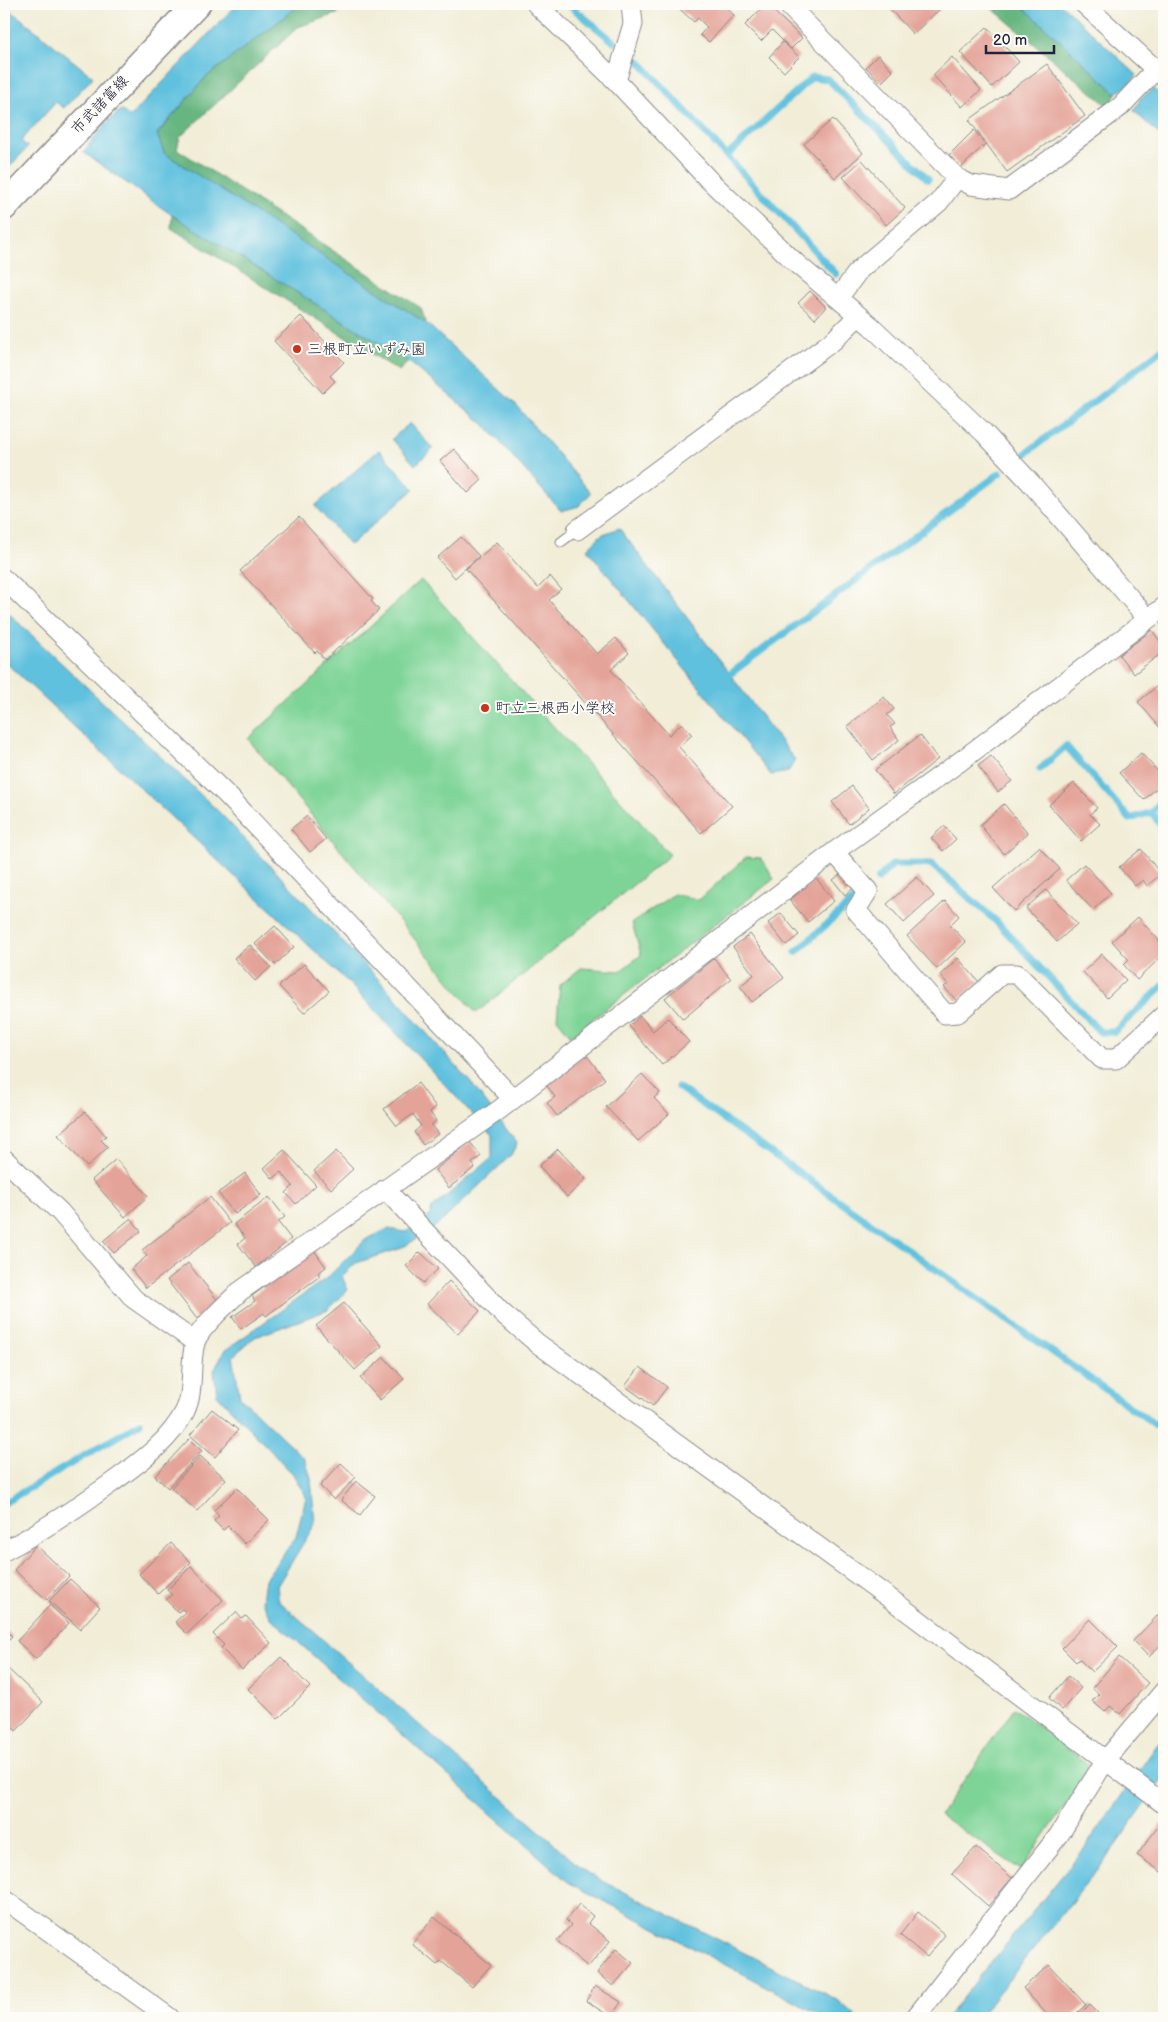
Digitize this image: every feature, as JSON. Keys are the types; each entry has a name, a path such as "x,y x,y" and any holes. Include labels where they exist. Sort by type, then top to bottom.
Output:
{"main road":[{"name":"市武諸富線","path":"4,207 197,4"}],"street":[{"path":"536,4 616,81 708,179 798,265 871,326 997,447 1029,481 1148,619"},
{"path":"616,81 633,24 631,4"},
{"path":"787,4 956,178 970,186 1009,190 1120,107 1160,73 1084,4"},
{"path":"839,298 859,270 940,202 956,178"},
{"path":"577,530 834,340 858,316"},
{"path":"4,579 229,798 506,1104"},
{"path":"4,1551 39,1533 88,1500 145,1458 172,1430 186,1410 192,1380 195,1342 210,1321 239,1292 478,1125 834,852 962,760 1164,608"},
{"path":"834,852 868,891 856,910 945,1014 958,1013 1002,974 1017,974 1102,1059 1116,1059 1164,1015"},
{"path":"4,1159 60,1212 134,1299 195,1342"},
{"path":"385,1189 500,1312 537,1343 888,1597 1159,1800"},
{"path":"915,2018 1060,1835 1105,1761 1164,1691"},
{"path":"4,1899 170,2018"}],"lane":[{"path":"562,542 577,530"}],"green space":[{"path":"301,4 342,4 337,14 298,27 180,137 177,149 421,308 426,323 164,153 157,135 205,78"},
{"path":"987,4 1020,4 1116,93 1110,108"},
{"path":"172,215 408,361 399,371 171,228"},
{"path":"421,580 670,855 476,1013 248,739"},
{"path":"746,857 761,858 774,879 571,1036 557,1019 560,985 581,968 620,971 641,955 632,923 674,894 699,900"},
{"path":"1014,1708 1092,1767 1021,1870 940,1815"}],"water":[{"path":"237,4 301,4 205,78 157,134 164,153 426,323 514,403 591,493 579,506 561,511 484,424 408,361 172,215 83,152 107,122 121,110 130,117"},
{"path":"1020,4 1061,4 1137,75 1127,86 1116,93"},
{"path":"4,5 93,77 64,108 56,102 21,141 28,147 4,173 4,88 10,81 4,76"},
{"path":"1154,89 1164,99 1164,139 1134,111 1141,98"},
{"path":"410,423 433,449 415,465 392,439"},
{"path":"379,450 414,489 350,545 315,506"},
{"path":"619,528 795,760 788,772 771,775 587,549 601,535"},
{"path":"4,609 219,812 382,983 471,1083 517,1143 511,1155 439,1224 402,1248 356,1263 342,1276 348,1290 328,1310 255,1337 233,1356 240,1397 305,1459 311,1479 315,1524 277,1586 279,1601 587,1873 839,2001 858,2018 826,2018 568,1882 271,1618 262,1601 265,1579 296,1537 306,1497 293,1474 217,1395 214,1371 224,1351 328,1277 365,1240 388,1229 406,1232 430,1215 432,1208 492,1158 492,1135 348,982 4,661"},
{"path":"1164,1735 1164,1777 1103,1863 978,2018 946,2018 1084,1849"}],"building":[{"path":"674,4 722,4 734,15 709,42 700,35 707,27 698,18 694,22"},
{"path":"766,4 802,38 791,49 772,30 761,41 745,25"},
{"path":"885,4 937,4 941,8 913,34"},
{"path":"987,27 1019,62 992,87 960,52"},
{"path":"783,42 799,57 784,72 769,57"},
{"path":"878,55 893,71 881,83 866,67"},
{"path":"952,57 981,90 962,107 933,75"},
{"path":"1047,64 1085,116 1007,172 969,120"},
{"path":"833,119 863,153 835,178 804,144"},
{"path":"974,130 985,144 961,168 949,155"},
{"path":"862,160 905,208 886,225 843,177"},
{"path":"810,291 826,307 815,319 798,303"},
{"path":"301,316 344,362 330,376 335,381 323,393 274,341"},
{"path":"454,449 482,480 468,493 440,461"},
{"path":"299,517 373,599 371,601 379,610 325,660 317,651 315,653 240,571"},
{"path":"461,537 479,556 455,578 437,558"},
{"path":"497,542 538,588 550,576 561,589 549,600 597,654 616,638 629,653 611,670 669,735 682,723 692,735 679,747 732,806 701,833 466,569"},
{"path":"1152,630 1164,647 1164,651 1134,674 1119,655"},
{"path":"1157,686 1164,694 1164,732 1138,702"},
{"path":"884,697 894,709 887,715 895,724 890,727 899,740 873,760 847,726"},
{"path":"920,735 938,759 894,794 875,770"},
{"path":"1141,753 1164,778 1164,781 1144,800 1119,773"},
{"path":"991,756 1012,781 998,792 978,766"},
{"path":"1074,783 1097,808 1090,814 1100,824 1081,841 1049,805"},
{"path":"852,786 869,808 849,824 832,802"},
{"path":"1004,804 1028,833 1004,854 980,825"},
{"path":"307,816 326,839 310,852 291,829"},
{"path":"944,826 956,839 943,851 931,838"},
{"path":"1039,847 1060,869 1014,911 993,888"},
{"path":"1141,849 1161,874 1147,886 1143,880 1135,886 1119,867"},
{"path":"1084,864 1111,893 1093,910 1066,880"},
{"path":"843,872 855,887 845,895 833,880"},
{"path":"917,877 934,896 904,923 887,904"},
{"path":"816,878 834,901 808,922 790,900"},
{"path":"1046,890 1077,924 1057,942 1026,908"},
{"path":"945,901 959,916 950,925 966,942 937,969 907,936"},
{"path":"781,913 799,935 786,945 768,923"},
{"path":"1138,917 1164,946 1164,954 1137,980 1124,965 1129,960 1112,941"},
{"path":"275,926 294,947 275,965 255,944"},
{"path":"750,934 784,978 752,1002 740,986 754,975 733,947"},
{"path":"250,945 271,967 255,981 234,958"},
{"path":"1102,954 1126,980 1107,998 1083,972"},
{"path":"714,958 731,979 683,1019 665,998"},
{"path":"958,958 979,982 957,1001 944,987 948,984 940,975"},
{"path":"304,964 329,991 304,1013 279,986"},
{"path":"640,1016 653,1031 668,1018 689,1042 662,1065 629,1026"},
{"path":"585,1053 605,1079 557,1116 547,1103 555,1097 545,1083"},
{"path":"642,1074 660,1093 654,1098 669,1114 638,1141 606,1107"},
{"path":"418,1083 436,1107 430,1112 436,1121 431,1125 438,1134 423,1145 414,1132 421,1126 413,1114 397,1126 384,1109"},
{"path":"85,1112 106,1136 101,1140 108,1147 87,1167 58,1135"},
{"path":"470,1142 481,1156 472,1163 475,1167 449,1188 435,1170"},
{"path":"558,1149 586,1179 567,1197 539,1166"},
{"path":"284,1150 316,1185 296,1204 286,1193 293,1186 281,1172 273,1179 264,1168"},
{"path":"336,1151 353,1169 331,1189 314,1171"},
{"path":"116,1159 148,1196 125,1217 92,1180"},
{"path":"245,1173 261,1195 235,1214 218,1193"},
{"path":"210,1197 230,1223 146,1288 131,1269 147,1256 142,1250"},
{"path":"269,1197 285,1217 278,1222 291,1239 256,1267 238,1244 245,1238 234,1224"},
{"path":"131,1218 141,1231 114,1253 103,1241"},
{"path":"314,1250 326,1267 318,1273 320,1276 266,1316 264,1313 241,1329 232,1317 255,1301 252,1296"},
{"path":"420,1252 438,1269 423,1283 406,1266"},
{"path":"188,1263 219,1302 197,1319 167,1280"},
{"path":"449,1281 480,1311 458,1334 427,1304"},
{"path":"344,1303 382,1346 355,1370 316,1326"},
{"path":"384,1357 404,1379 380,1400 360,1378"},
{"path":"640,1367 667,1387 653,1406 625,1386"},
{"path":"212,1409 238,1430 215,1457 190,1435"},
{"path":"189,1439 202,1451 168,1488 155,1476"},
{"path":"200,1456 226,1479 197,1511 171,1488"},
{"path":"341,1463 356,1477 334,1500 320,1486"},
{"path":"356,1481 375,1496 360,1515 341,1500"},
{"path":"237,1488 269,1520 245,1544 228,1526 223,1530 214,1521 219,1516 214,1510"},
{"path":"171,1543 191,1562 158,1594 139,1574"},
{"path":"36,1545 69,1576 47,1600 14,1570"},
{"path":"191,1566 223,1600 187,1634 175,1622 186,1612 182,1609 178,1612 166,1600 172,1595 167,1590"},
{"path":"70,1579 100,1607 80,1629 49,1601"},
{"path":"50,1605 69,1623 36,1659 17,1641"},
{"path":"236,1612 242,1619 246,1616 271,1643 242,1670 221,1648 224,1645 213,1634"},
{"path":"1160,1613 1164,1617 1164,1641 1149,1657 1133,1641"},
{"path":"1090,1619 1118,1647 1092,1672 1079,1659 1076,1662 1062,1648"},
{"path":"4,1628 12,1636 4,1644"},
{"path":"281,1657 310,1687 278,1719 248,1689"},
{"path":"1119,1657 1148,1683 1120,1714 1110,1706 1105,1712 1092,1701 1099,1694 1092,1688"},
{"path":"4,1665 43,1702 16,1731 4,1719"},
{"path":"1068,1676 1081,1688 1062,1710 1049,1698"},
{"path":"1161,1823 1164,1826 1164,1874 1137,1855"},
{"path":"976,1847 1012,1878 988,1906 952,1874"},
{"path":"579,1904 593,1916 588,1923 610,1941 588,1967 557,1941 571,1925 566,1920"},
{"path":"918,1912 945,1935 927,1957 900,1935"},
{"path":"434,1917 491,1965 472,1987 441,1961 437,1965 412,1944"},
{"path":"616,1949 633,1963 613,1986 597,1973"},
{"path":"1049,1965 1086,2005 1071,2018 1050,2018 1023,1988"},
{"path":"595,1986 621,2002 611,2017 586,2001"},
{"path":"1090,2005 1103,2018 1077,2018"}],"waterway":[{"path":"568,4 614,42"},
{"path":"639,61 836,274"},
{"path":"727,156 812,77 828,79 928,179"},
{"path":"1025,454 1164,348"},
{"path":"730,674 1000,473"},
{"path":"1040,769 1066,746 1130,819 1152,812 1164,798"},
{"path":"1152,812 1164,831"},
{"path":"878,879 893,864 931,864 996,921 1100,1032 1114,1032 1164,985"},
{"path":"796,952 855,899"},
{"path":"678,1087 1164,1431"},
{"path":"4,1503 140,1423"}],"place":[{"name":"三根町立いずみ園","path":"297,349"},
{"name":"町立三根西小学校","path":"485,708"}]}
